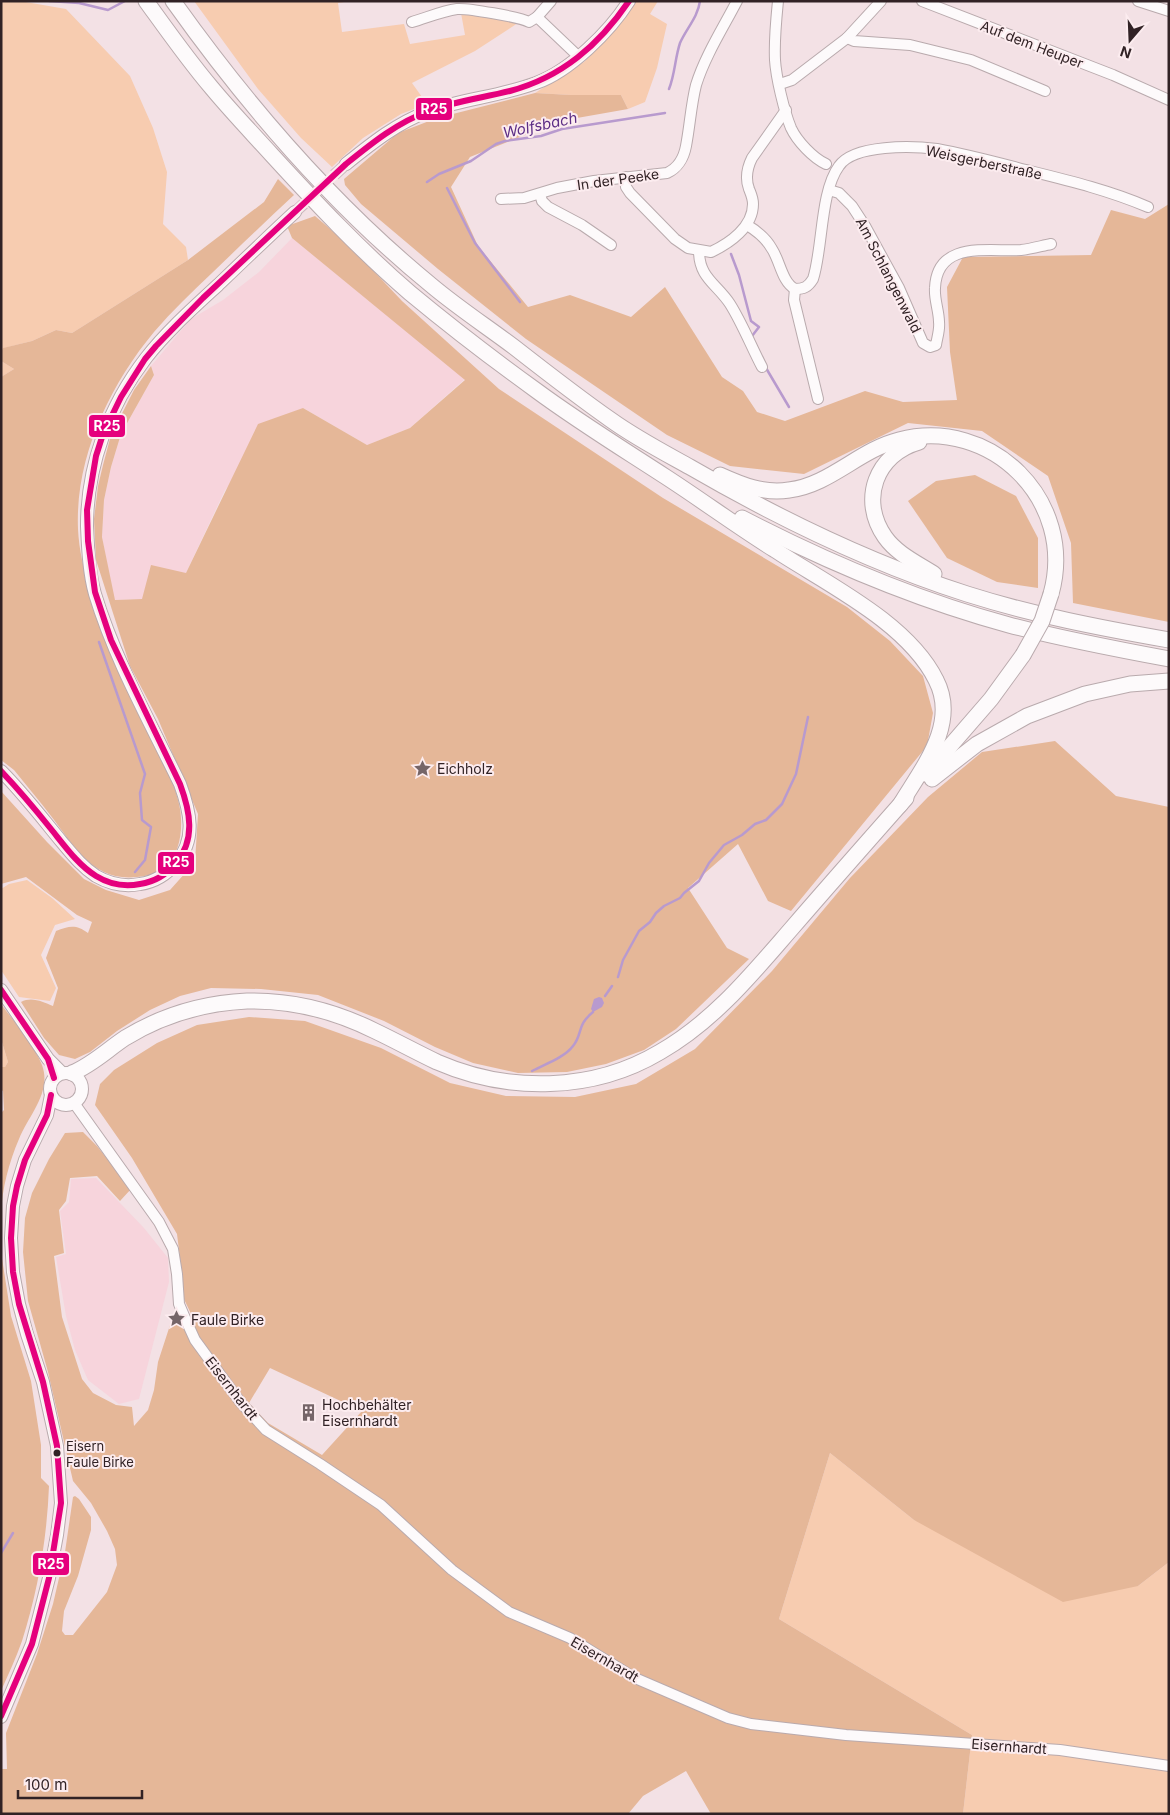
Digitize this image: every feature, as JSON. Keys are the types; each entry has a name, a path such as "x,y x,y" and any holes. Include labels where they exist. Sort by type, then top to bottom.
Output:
{"highway":[{"path":"146,1 205,80 251,132 348,236 409,292 538,392 601,436 867,609 906,641 935,677 942,694 943,713 942,726 933,750 900,805"},
{"path":"173,1 226,73 264,118 321,182 360,221 431,285 604,415 641,439 751,503 874,559 965,593 1049,617 1169,640"},
{"path":"67,1076 94,1062 127,1037 164,1019 203,1007 224,1003 267,1002 296,1005 331,1013 374,1030 458,1070 502,1081 526,1084 556,1083 595,1078 617,1072 659,1053 719,1009 754,973 991,699 1023,655 1042,621 1051,594 1055,574 1055,545 1048,515 1032,487 1010,464 997,454 967,441 916,436 898,440 865,454 812,483 789,490 773,491 741,484 641,439"},
{"path":"935,437 912,444 888,459 875,482 874,511 881,531 896,549 965,593"},
{"path":"668,478 744,519 867,577 962,611 1026,629 1115,650 1169,659"},
{"path":"900,805 953,761 977,744 1026,716 1094,692 1130,684 1169,681"}],"main road":[{"path":"346,164 372,142 403,122 429,112 536,84 560,71 600,38 629,1"},
{"path":"1,771 80,863 90,872 107,881 123,885 144,884 167,872 184,852 190,827 190,814 187,802 111,640 95,592 88,541 87,510 91,479 96,456 112,415 145,359 179,322 295,212"},
{"path":"1,990 48,1059 82,1091 80,1098 47,1115"},
{"path":"1,1717 32,1644 49,1578 57,1535 60,1503 57,1446 53,1423 43,1382 27,1334 13,1272 11,1238 13,1206 16,1186 25,1160 47,1115 51,1095 50,1084 67,1076"},
{"path":"51,1095 56,1102 69,1104"}],"street":[{"path":"412,22 456,9 506,16 529,22 537,17 551,1"},
{"name":"In der Peeke","path":"501,198 524,198 579,184 667,173 673,170 680,161 686,147 693,97 699,77 736,1"},
{"path":"778,1 775,29 775,61 786,110 792,129 803,145 820,161 826,164"},
{"path":"780,84 792,80 847,38 881,1"},
{"name":"Auf dem Heuper","path":"922,1 1113,75 1169,100"},
{"path":"1138,1 1169,11"},
{"path":"537,17 579,57"},
{"path":"847,38 854,41 910,45 971,60 1045,91"},
{"path":"625,178 626,187 630,193 675,239 688,248 712,252 724,246 747,225 753,204 746,176 748,167 752,158 786,110"},
{"name":"Weisgerberstraße","path":"795,289 802,289 808,286 813,280 829,190 834,173 840,164 849,157 860,153 883,149 936,149 1083,184 1148,207"},
{"name":"Am Schlangenwald","path":"829,190 839,193 852,206 865,226 899,288 923,343 930,347 936,345 940,323 934,289 937,276 947,260 953,255 968,250 1022,250 1051,244"},
{"path":"540,194 542,201 548,206 582,225 611,245"},
{"path":"747,225 765,238 773,249 788,284 795,289 794,300 818,398"},
{"path":"699,251 699,260 704,273 730,304 762,367"},
{"name":"Eisernhardt","path":"69,1104 159,1222 172,1249 177,1274 179,1304 185,1318 195,1340 241,1403 266,1430 381,1506 452,1570 509,1612 570,1638 635,1678 728,1718 751,1724 846,1735 1060,1750 1169,1766"}],"shaded area":[{"path":"1,1 20,1 66,9 130,76 153,128 167,172 163,224 186,247 188,260 72,333 56,330 32,341 4,348 1,352"},
{"path":"194,1 350,1 338,3 342,32 404,24 410,44 465,35 461,13 521,21 475,51 412,83 427,104 401,114 363,138 332,167 301,138 258,89"},
{"path":"635,1 658,1 650,14 667,24 657,68 645,102 628,109 621,95 535,93 584,62 604,42"},
{"path":"535,93 621,95 628,109 560,121 470,157 451,187 478,246 528,307 570,295 631,317 665,287 722,377 743,391 757,412 785,421 865,391 903,402 957,400 950,352 947,287 963,257 1091,255 1111,210 1145,219 1169,204 1169,622 1073,603 1071,543 1048,476 982,431 908,423 804,474 730,466 667,435 526,339 438,269 361,204 345,185 344,179 398,133 437,118"},
{"path":"278,179 294,195 182,302 154,332 138,353 109,399 98,424 82,476 78,529 79,545 86,574 95,603 134,704 174,787 181,816 180,840 174,856 161,870 137,877 122,877 108,874 86,860 14,770 1,760 1,377 14,369 1,361 1,352 3,348 32,341 56,330 72,333 188,260 264,202"},
{"path":"315,216 350,246 402,301 499,389 663,498 847,607 890,641 923,676 933,713 927,746 791,911 768,901 738,844 688,888 727,948 749,959 676,1029 644,1050 606,1064 567,1072 518,1073 473,1063 435,1047 384,1021 318,995 261,989 211,988 180,996 150,1010 117,1031 90,1052 75,1059 59,1055 44,1038 21,1002 25,1000 41,1001 53,1006 58,988 46,958 56,931 72,927 80,928 88,933 92,922 77,915 26,877 1,884 1,791 47,842 84,879 106,890 139,900 170,890 195,862 198,814 158,719 130,666 96,560 94,519 98,486 111,435 134,390 151,366 154,375 121,434 104,500 102,537 115,600 142,599 151,565 186,573 258,424 303,408 367,445 410,428 465,380 292,238 287,226"},
{"path":"292,238 465,379 410,428 367,445 303,408 225,490 186,573 142,599 114,600 102,537 104,500 121,434 154,375 151,366 191,319 223,300 259,272"},
{"path":"1,361 14,369 1,377"},
{"path":"975,475 1016,496 1038,538 1038,588 997,582 947,558 908,501 936,481"},
{"path":"1055,741 1116,796 1169,807 1169,1562 1138,1586 1063,1602 914,1520 830,1453 779,1619 972,1735 963,1814 711,1814 686,1771 643,1796 628,1814 1,1814 1,1769 7,1769 6,1733 37,1654 53,1604 65,1552 73,1497 75,1496 79,1499 91,1517 91,1530 78,1576 64,1611 62,1631 65,1635 73,1635 107,1592 117,1565 115,1549 107,1531 91,1503 73,1481 48,1372 28,1301 23,1252 25,1218 32,1193 65,1133 83,1132 97,1146 131,1189 120,1201 97,1176 70,1178 66,1201 59,1210 64,1253 54,1256 62,1317 82,1379 93,1393 116,1405 132,1407 134,1426 148,1410 154,1390 158,1362 172,1319 182,1322 192,1316 183,1297 177,1234 132,1158 95,1105 100,1084 114,1070 157,1043 197,1025 249,1017 305,1021 381,1048 450,1083 506,1096 575,1097 636,1084 695,1049 772,971 850,878 928,797 982,752","holes":["270,1368 362,1411 322,1455 268,1423 249,1403"]},
{"path":"27,880 52,898 75,919 55,925 41,955 56,988 50,1001 19,997 1,970 1,889 9,884"},
{"path":"602,998 604,1003 602,1007 593,1012 591,1009 594,999"},
{"path":"1,1004 34,1049 42,1065 44,1085 42,1094 23,1130 9,1166 4,1185 1,1214 1,1113 4,1110 3,1091 1,1090 1,1067 5,1067 8,1062 1,1039"},
{"path":"1,1039 8,1062 5,1067 1,1067"},
{"path":"96,1178 144,1228 168,1258 169,1282 139,1399 119,1404 88,1380 75,1350 66,1316 56,1257 66,1254 60,1211 69,1202 71,1179"},
{"path":"1,1252 11,1316 31,1381 41,1445 41,1478 49,1486 44,1545 33,1603 22,1641 1,1691"},
{"path":"830,1453 914,1520 1138,1586 1169,1562 1169,1814 963,1814 972,1735 779,1619"}],"waterway":[{"path":"49,1 79,3 108,10 125,1"},
{"path":"669,89 680,43 694,18 700,1"},
{"name":"Wolfsbach","path":"427,182 439,174 471,161 496,144 505,141 541,136 562,129 665,113"},
{"path":"447,188 475,243 520,302"},
{"path":"731,254 739,275 751,321 759,327 752,336"},
{"path":"766,368 789,407"},
{"name":"Wolfsbach","path":"99,642 145,774 140,793 142,820 151,827 145,860 135,872"},
{"path":"618,977 623,960 639,931 650,922 656,913 664,906 680,898 699,881 709,863 724,845 742,835 755,824 766,820 782,804 796,774 808,717"},
{"path":"605,996 612,986"},
{"path":"532,1071 560,1057 569,1050 576,1042 584,1022 593,1012"},
{"path":"1,1553 13,1533"}],"tunnel":[{"path":"295,212 346,164"}],"transit line":[{"name":"R25","path":"1,771 77,861 101,879 123,885 145,883 160,877 176,863 182,854 189,835 186,804 180,784 111,640 95,592 88,541 87,510 96,456 103,434 121,397 145,359 203,298 346,164 366,148 396,127 429,111 529,85 563,68 605,32 629,1"},
{"name":"R25","path":"1,990 48,1059 54,1078"},
{"name":"R25","path":"1,1716 32,1644 49,1578 61,1503 57,1446 43,1382 19,1304 13,1272 11,1238 13,1206 17,1186 25,1160 47,1115 51,1095"}],"place":[{"name":"Eichholz","path":"423,768"},
{"name":"Faule Birke","path":"177,1319"},
{"name":"Hochbehälter Eisernhardt","path":"308,1412"},
{"name":"Eisern Faule Birke","path":"57,1453"}]}
